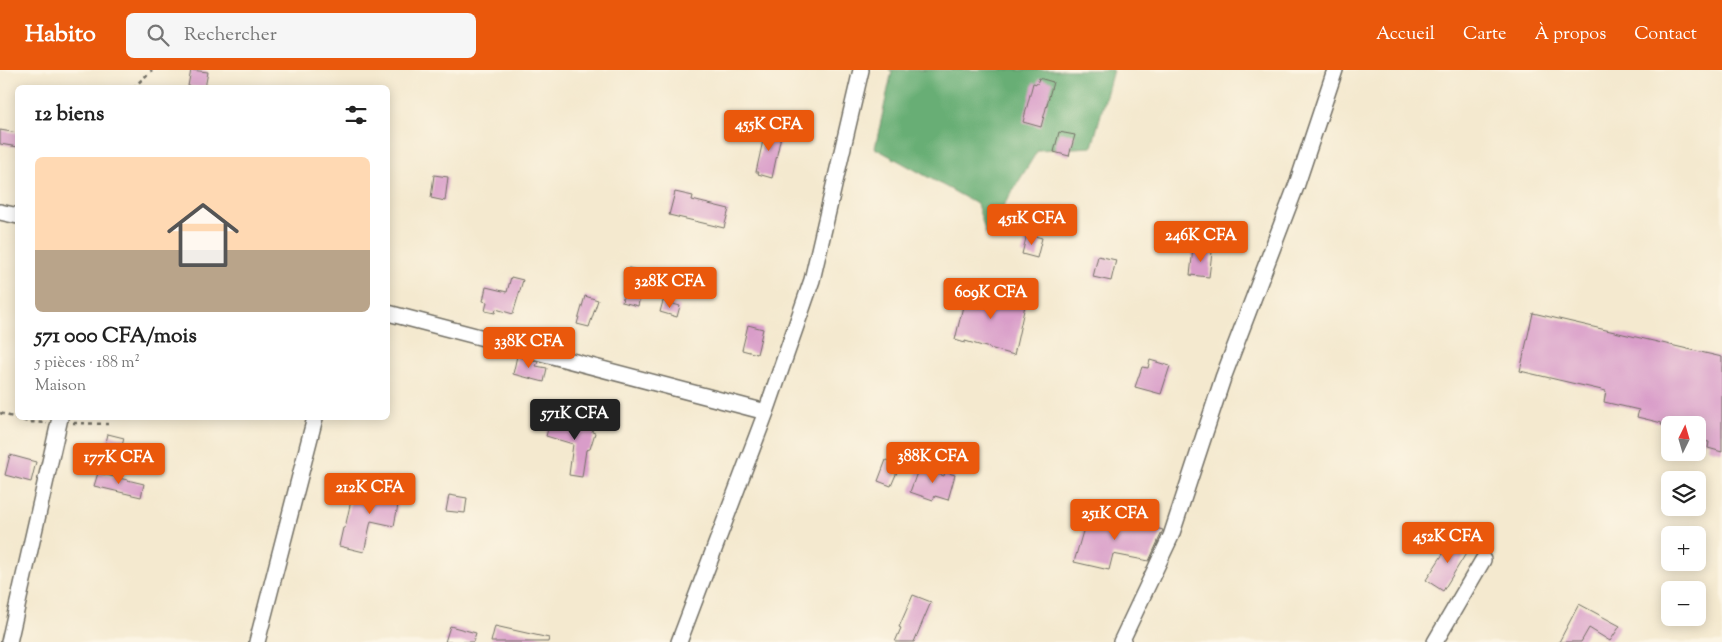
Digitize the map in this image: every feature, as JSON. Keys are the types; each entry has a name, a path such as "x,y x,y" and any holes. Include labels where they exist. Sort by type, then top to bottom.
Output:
{"street":[{"path":"679,642 766,412 812,280 861,70"},
{"path":"1121,642 1171,536 1223,378 1297,184 1336,70"},
{"path":"0,212 15,215"},
{"path":"390,314 766,412"},
{"path":"9,642 60,420"},
{"path":"257,642 313,420"},
{"path":"1435,642 1483,560"}],"path":[{"path":"137,85 152,70"}],"green space":[{"path":"889,70 1113,70 1092,147 1038,150 986,234 977,204 875,148 892,71"}],"building":[{"path":"191,70 208,72 206,85 188,85"},
{"path":"1039,78 1053,82 1041,127 1023,122 1033,83 1037,84"},
{"path":"766,127 782,131 772,178 756,172"},
{"path":"0,130 15,132 15,146 0,144"},
{"path":"1059,132 1075,135 1069,156 1054,152"},
{"path":"434,175 448,177 445,201 431,198"},
{"path":"675,192 693,196 692,200 729,209 724,228 669,215"},
{"path":"1027,234 1042,238 1037,258 1022,254"},
{"path":"1193,249 1212,252 1209,277 1190,275"},
{"path":"1098,256 1116,260 1111,281 1093,277"},
{"path":"629,268 645,272 638,306 622,302"},
{"path":"511,277 523,280 513,314 496,309 495,313 485,311 487,302 483,301 486,287 507,292"},
{"path":"968,285 982,289 983,287 1001,292 1000,295 1026,301 1014,355 955,340"},
{"path":"585,296 598,300 589,327 577,324"},
{"path":"663,301 680,306 677,317 660,312"},
{"path":"1533,313 1722,357 1722,452 1708,448 1709,442 1706,441 1706,416 1661,416 1661,423 1637,417 1639,410 1604,402 1606,391 1520,371"},
{"path":"748,325 763,329 757,354 742,350"},
{"path":"517,356 538,362 536,366 547,368 544,382 513,374"},
{"path":"1150,360 1170,366 1161,394 1135,387 1142,367 1148,368"},
{"path":"587,412 596,414 592,432 595,433 590,449 586,450 582,477 569,475 573,444 546,436 551,419 583,429"},
{"path":"108,434 124,438 120,454 104,451"},
{"path":"10,455 36,462 31,482 5,475"},
{"path":"886,460 900,465 891,486 878,481"},
{"path":"919,467 944,476 945,472 955,475 948,500 935,496 933,500 910,492"},
{"path":"98,473 144,484 141,497 94,486"},
{"path":"385,477 401,481 394,526 371,521 364,552 339,546 352,496 379,502"},
{"path":"449,495 467,498 465,513 446,511"},
{"path":"1089,511 1163,530 1149,561 1113,554 1109,570 1074,562"},
{"path":"1454,537 1470,547 1443,591 1426,580"},
{"path":"913,595 931,602 914,642 895,642 901,628 899,627"},
{"path":"1579,604 1620,626 1610,641 1589,628 1581,642 1559,642"},
{"path":"450,626 476,633 473,642 445,642"},
{"path":"495,626 549,638 548,642 491,642"}]}
